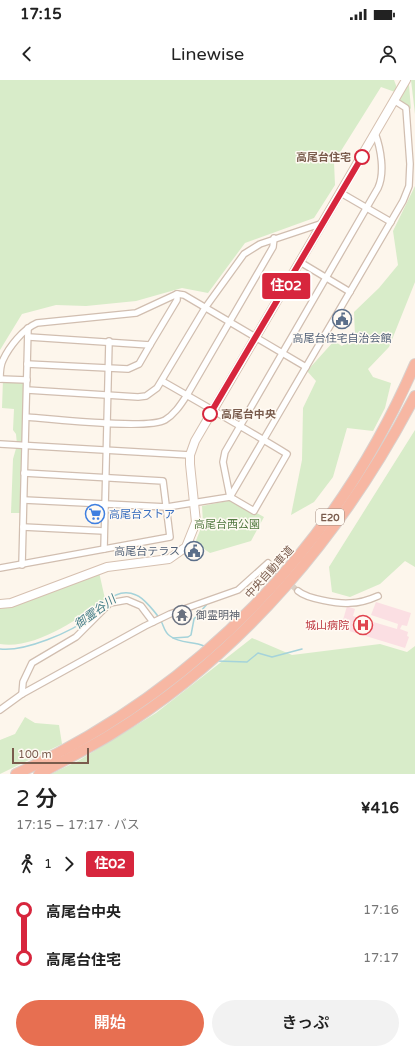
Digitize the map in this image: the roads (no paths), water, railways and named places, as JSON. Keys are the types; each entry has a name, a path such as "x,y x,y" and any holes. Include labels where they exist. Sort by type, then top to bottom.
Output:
{"highway":[{"name":"中央自動車道","path":"216,650 276,584 334,511 379,438 415,364"},
{"name":"中央自動車道","path":"39,774 111,734 147,710 274,600 303,568 350,505 377,463 415,396"},
{"name":"中央自動車道","path":"16,774 45,760 104,727 168,683 204,661"}],"street":[{"path":"0,604 11,603 107,567 169,559 186,547 196,522 195,503 190,473 190,455 195,441 406,80"},
{"path":"230,497 391,222 409,186 410,171 406,108 395,101"},
{"path":"230,497 224,462 225,452 376,193 381,180 379,149 375,134"},
{"path":"341,193 391,222"},
{"path":"26,390 138,397 146,396 157,388 162,381 205,308 241,257 260,244 274,238 323,223"},
{"path":"26,417 144,425 161,422 177,410 187,395 273,247 274,238"},
{"path":"300,262 350,292"},
{"path":"27,380 0,379 3,359 28,328 37,323 136,313 177,294 184,295 306,367"},
{"path":"27,364 122,370 135,367 142,360 177,300 177,294"},
{"path":"22,565 28,328"},
{"path":"28,337 109,341 150,345"},
{"path":"104,549 109,341"},
{"path":"24,500 167,507 230,497 254,511 287,454 162,381"},
{"path":"0,444 190,455"},
{"path":"0,568 170,538 163,481 24,473"},
{"path":"23,527 104,531"},
{"path":"0,710 22,694 157,620 209,599 224,596 238,590 268,563 275,570"},
{"path":"298,592 307,596 348,603 368,600 378,596"},
{"path":"22,694 23,682 32,663 76,638 110,603 127,600 141,606 157,620"}],"waterway":[{"name":"御霊谷川","path":"0,649 22,647 60,635 82,623 112,597 126,593 139,596 146,602 159,618 165,631 174,639 204,646"},
{"name":"御霊谷川","path":"173,638 188,637 191,635 194,619 208,603"},
{"name":"御霊谷川","path":"217,661 247,662 258,653 272,657 302,649"}],"tunnel":[{"path":"279,574 298,591"}],"place":[{"name":"高尾台住宅","path":"362,157"},
{"name":"高尾台住宅自治会館","path":"342,319"},
{"name":"高尾台中央","path":"210,414"},
{"name":"高尾台ストア","path":"95,514"},
{"name":"高尾台テラス","path":"194,551"},
{"name":"御霊明神","path":"182,615"},
{"name":"城山病院","path":"363,625"}],"park label":[{"name":"高尾台西公園","path":"227,524"}]}
